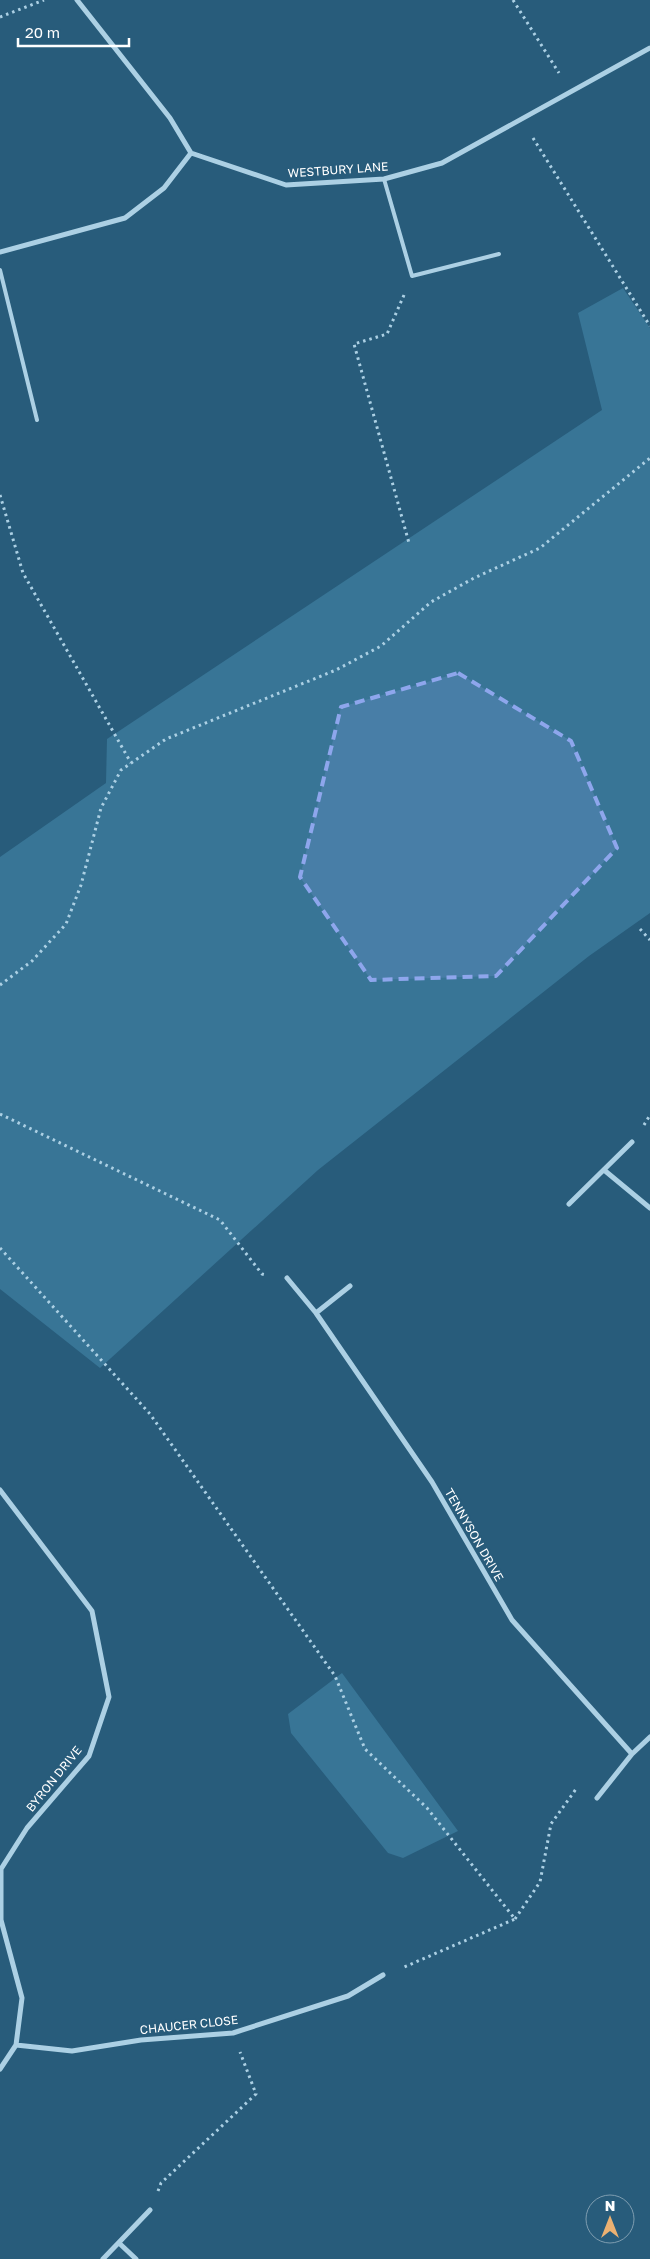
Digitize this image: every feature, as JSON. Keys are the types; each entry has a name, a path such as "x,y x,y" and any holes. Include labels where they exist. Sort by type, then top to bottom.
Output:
{"street":[{"path":"0,252 125,218 164,188 191,153 170,118 77,0"},
{"name":"WESTBURY LANE","path":"191,153 286,185 384,179 442,163 650,48"},
{"path":"569,1204 632,1142"},
{"path":"604,1170 650,1208"},
{"name":"TENNYSON DRIVE","path":"287,1278 316,1313 432,1482 512,1620 632,1754"},
{"path":"316,1313 350,1286"},
{"name":"BYRON DRIVE","path":"0,1490 92,1611 109,1697 89,1756 27,1828 1,1869 1,1920 22,1998 16,2044"},
{"path":"597,1798 632,1754 650,1736"},
{"name":"CHAUCER CLOSE","path":"16,2044 72,2051 141,2040 233,2033 348,1996 383,1976"},
{"path":"0,2069 16,2044"},
{"path":"103,2259 150,2210"},
{"path":"119,2243 136,2259"}],"lane":[{"path":"384,179 412,276 499,254"},
{"path":"0,270 37,420"}],"path":[{"path":"0,17 44,0"},
{"path":"513,0 571,92"},
{"path":"522,119 650,326"},
{"path":"409,543 354,344 387,334 412,276"},
{"path":"0,985 32,961 66,924 81,886 101,808 121,770 166,739 336,670 381,646 431,602 474,578 540,548 650,458"},
{"path":"0,495 23,573 131,763"},
{"path":"640,929 650,940"},
{"path":"0,1114 220,1220 262,1274 287,1278"},
{"path":"0,1248 150,1414 335,1676 365,1749 427,1808 515,1919"},
{"path":"383,1976 515,1919 540,1882 551,1824 576,1788 597,1798"},
{"path":"150,2210 161,2183 256,2094 233,2033"}],"highlighted area":[{"path":"458,673 571,741 617,848 496,976 371,980 300,877 341,707"}],"shaded area":[{"path":"623,288 650,328 650,913 589,956 318,1170 100,1368 0,1289 0,857 106,783 107,739 602,410 578,313"},
{"path":"342,1673 458,1831 403,1858 388,1853 291,1733 288,1714"}]}
